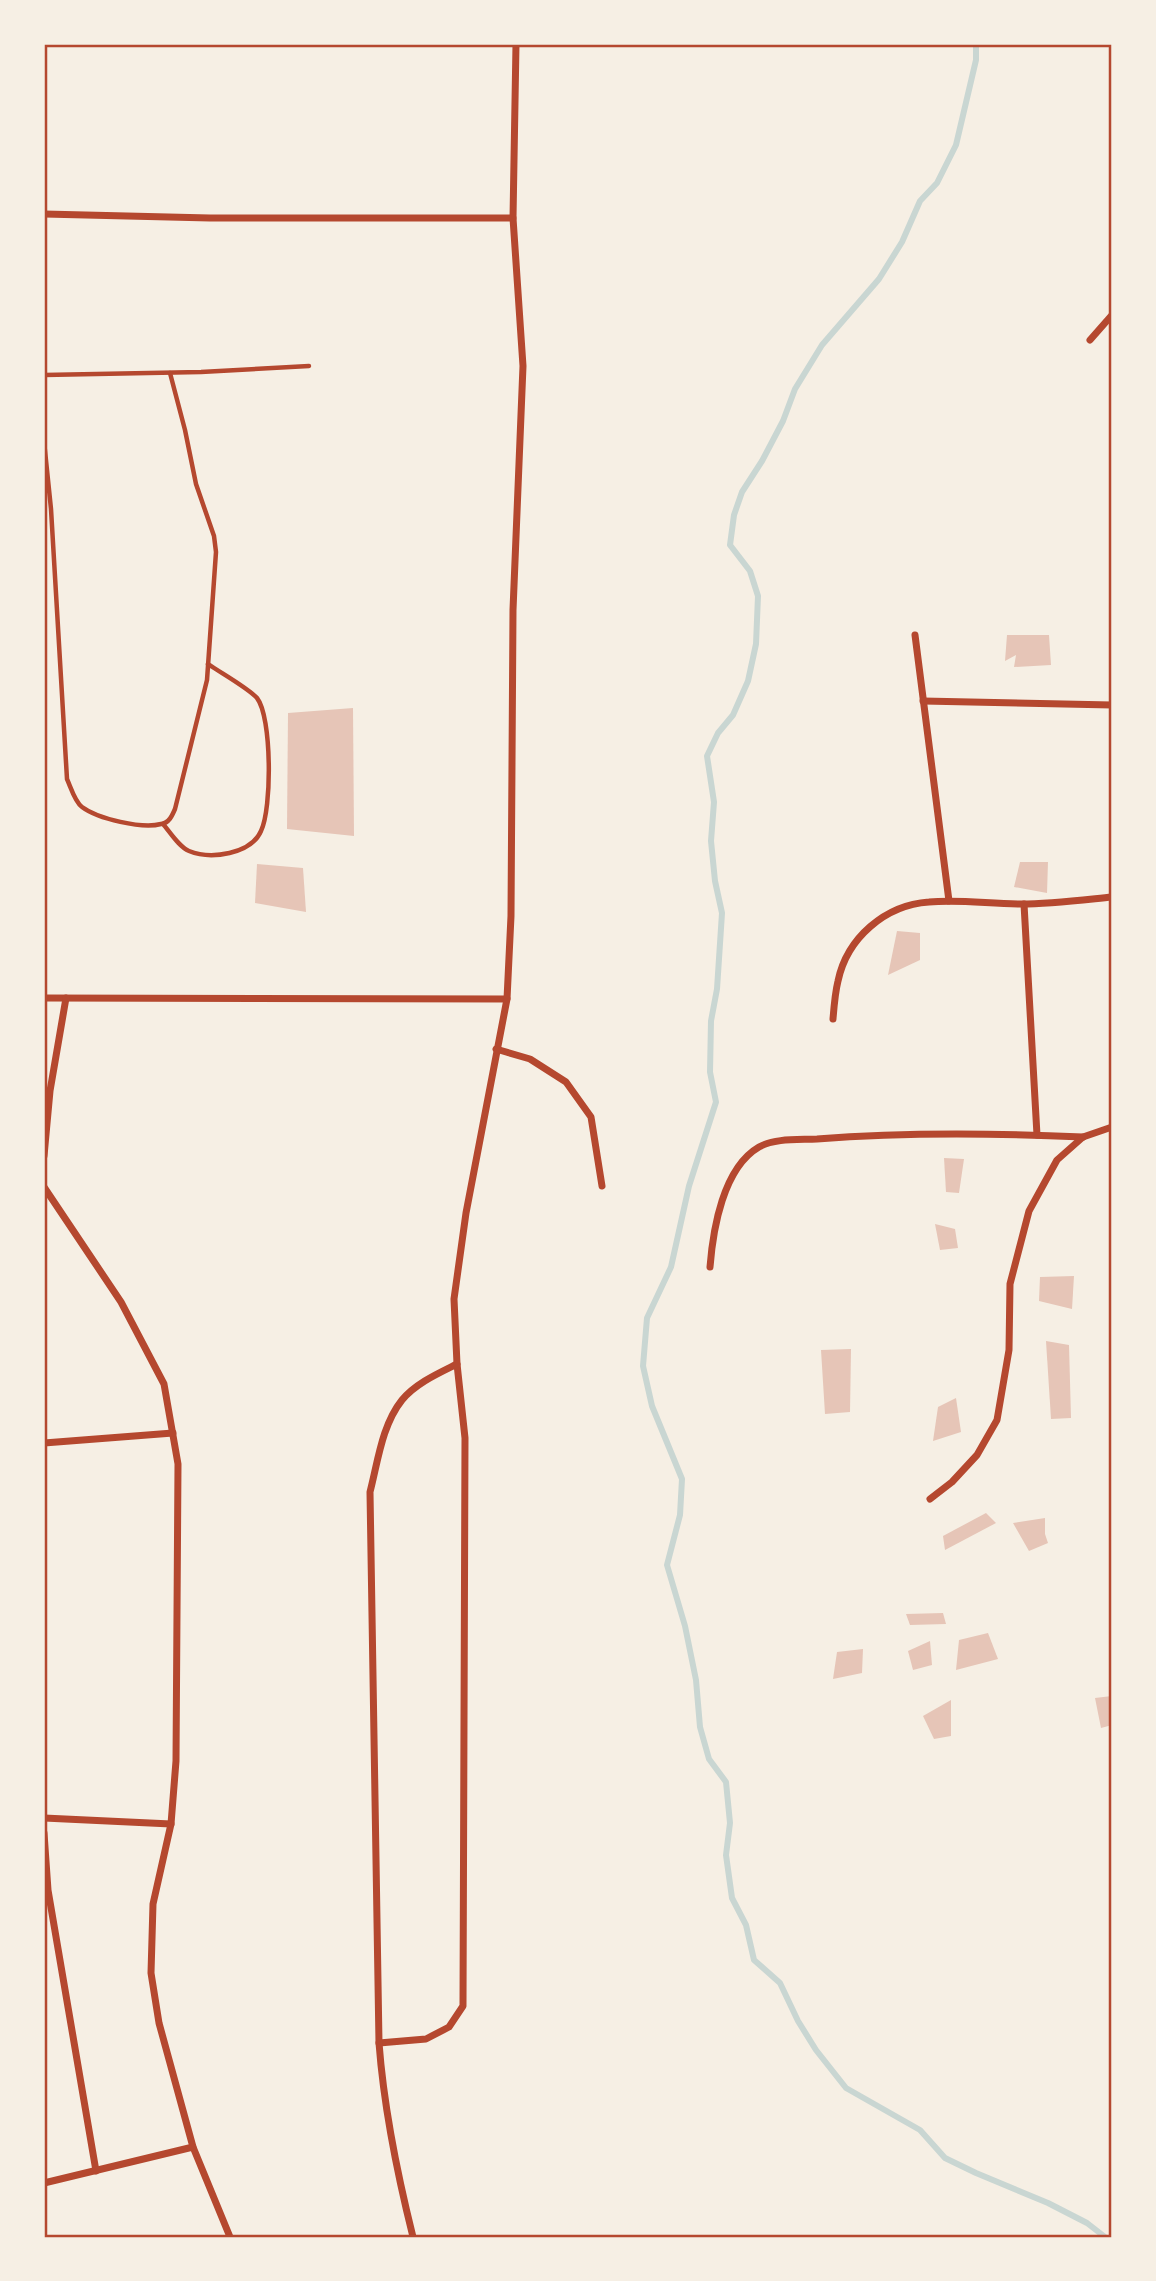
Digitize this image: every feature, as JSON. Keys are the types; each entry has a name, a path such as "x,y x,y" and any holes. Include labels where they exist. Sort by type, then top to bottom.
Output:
{"street":[{"path":"379,2043 426,2039 449,2027 463,2006 466,1844 465,1438 457,1364 454,1299 466,1213 507,999 511,916 513,610 523,366 513,218 516,44"},
{"path":"44,215 513,218"},
{"path":"1090,340 1112,315"},
{"path":"915,635 950,901"},
{"path":"923,701 1112,705"},
{"path":"833,1019 838,980 847,954 864,930 901,908 926,902 1024,904 1112,897"},
{"path":"1024,904 1037,1135"},
{"path":"44,998 507,999"},
{"path":"44,1156 50,1091 66,998"},
{"path":"496,1049 530,1059 566,1082 591,1117 602,1186"},
{"path":"710,1267 712,1237 727,1190 741,1163 760,1147 781,1141 853,1136 1083,1137 1112,1127"},
{"path":"930,1499 952,1482 977,1455 998,1420 1009,1350 1010,1284 1029,1211 1057,1160 1083,1137"},
{"path":"44,1187 121,1302 164,1384 173,1433 178,1464 176,1761 171,1824 153,1904 151,1972 159,2022 193,2147 230,2237"},
{"path":"413,2237 394,2162 379,2043 370,1492 384,1434 403,1399 429,1378 457,1364"},
{"path":"44,1443 173,1433"},
{"path":"44,1818 171,1824"},
{"path":"44,1833 48,1890 96,2171"},
{"path":"44,2183 193,2147"}],"lane":[{"path":"44,375 170,373 309,366"},
{"path":"44,441 51,509 66,779 80,806 96,815 138,825 163,824 175,810 207,680 216,552 214,536 196,484 170,373"},
{"path":"163,824 187,850 205,855 232,852 253,844 262,829 270,774 264,712 256,698 208,664"}],"building":[{"path":"1007,635 1049,635 1051,665 1014,667 1016,655 1005,661"},
{"path":"353,708 354,836 287,829 288,713"},
{"path":"1020,862 1048,862 1047,893 1014,887"},
{"path":"257,864 303,868 306,912 255,903"},
{"path":"897,931 920,933 920,960 888,975"},
{"path":"944,1158 964,1159 959,1193 946,1192"},
{"path":"935,1224 955,1229 958,1248 940,1250"},
{"path":"1074,1276 1072,1309 1039,1301 1040,1277"},
{"path":"1046,1341 1069,1345 1071,1418 1051,1419"},
{"path":"851,1349 850,1412 825,1414 821,1350"},
{"path":"956,1398 961,1432 933,1441 938,1407"},
{"path":"986,1513 996,1523 945,1550 943,1536"},
{"path":"1045,1518 1048,1543 1029,1551 1013,1523"},
{"path":"943,1613 946,1624 910,1625 906,1614"},
{"path":"988,1633 998,1659 956,1670 959,1640"},
{"path":"930,1641 932,1665 913,1670 908,1651"},
{"path":"863,1649 862,1673 833,1679 837,1652"},
{"path":"1112,1696 1112,1725 1101,1728 1095,1698"},
{"path":"951,1700 951,1736 934,1739 923,1716"}],"waterway":[{"path":"976,44 976,60 956,145 937,183 920,201 902,242 879,279 822,345 795,389 783,421 742,492 734,515 730,545 750,571 758,596 756,644 748,681 733,715 718,733 707,756 714,802 711,841 722,913 717,989 711,1021 710,1072 716,1102 689,1186 671,1267 647,1318 643,1366 652,1406 682,1479 680,1515 667,1565 685,1626 696,1680 700,1727 709,1759 726,1782 730,1823 726,1855 732,1898 746,1925 754,1960 780,1983 798,2021 816,2050 846,2088 920,2130 945,2158 1048,2203 1087,2223 1105,2237"}]}
